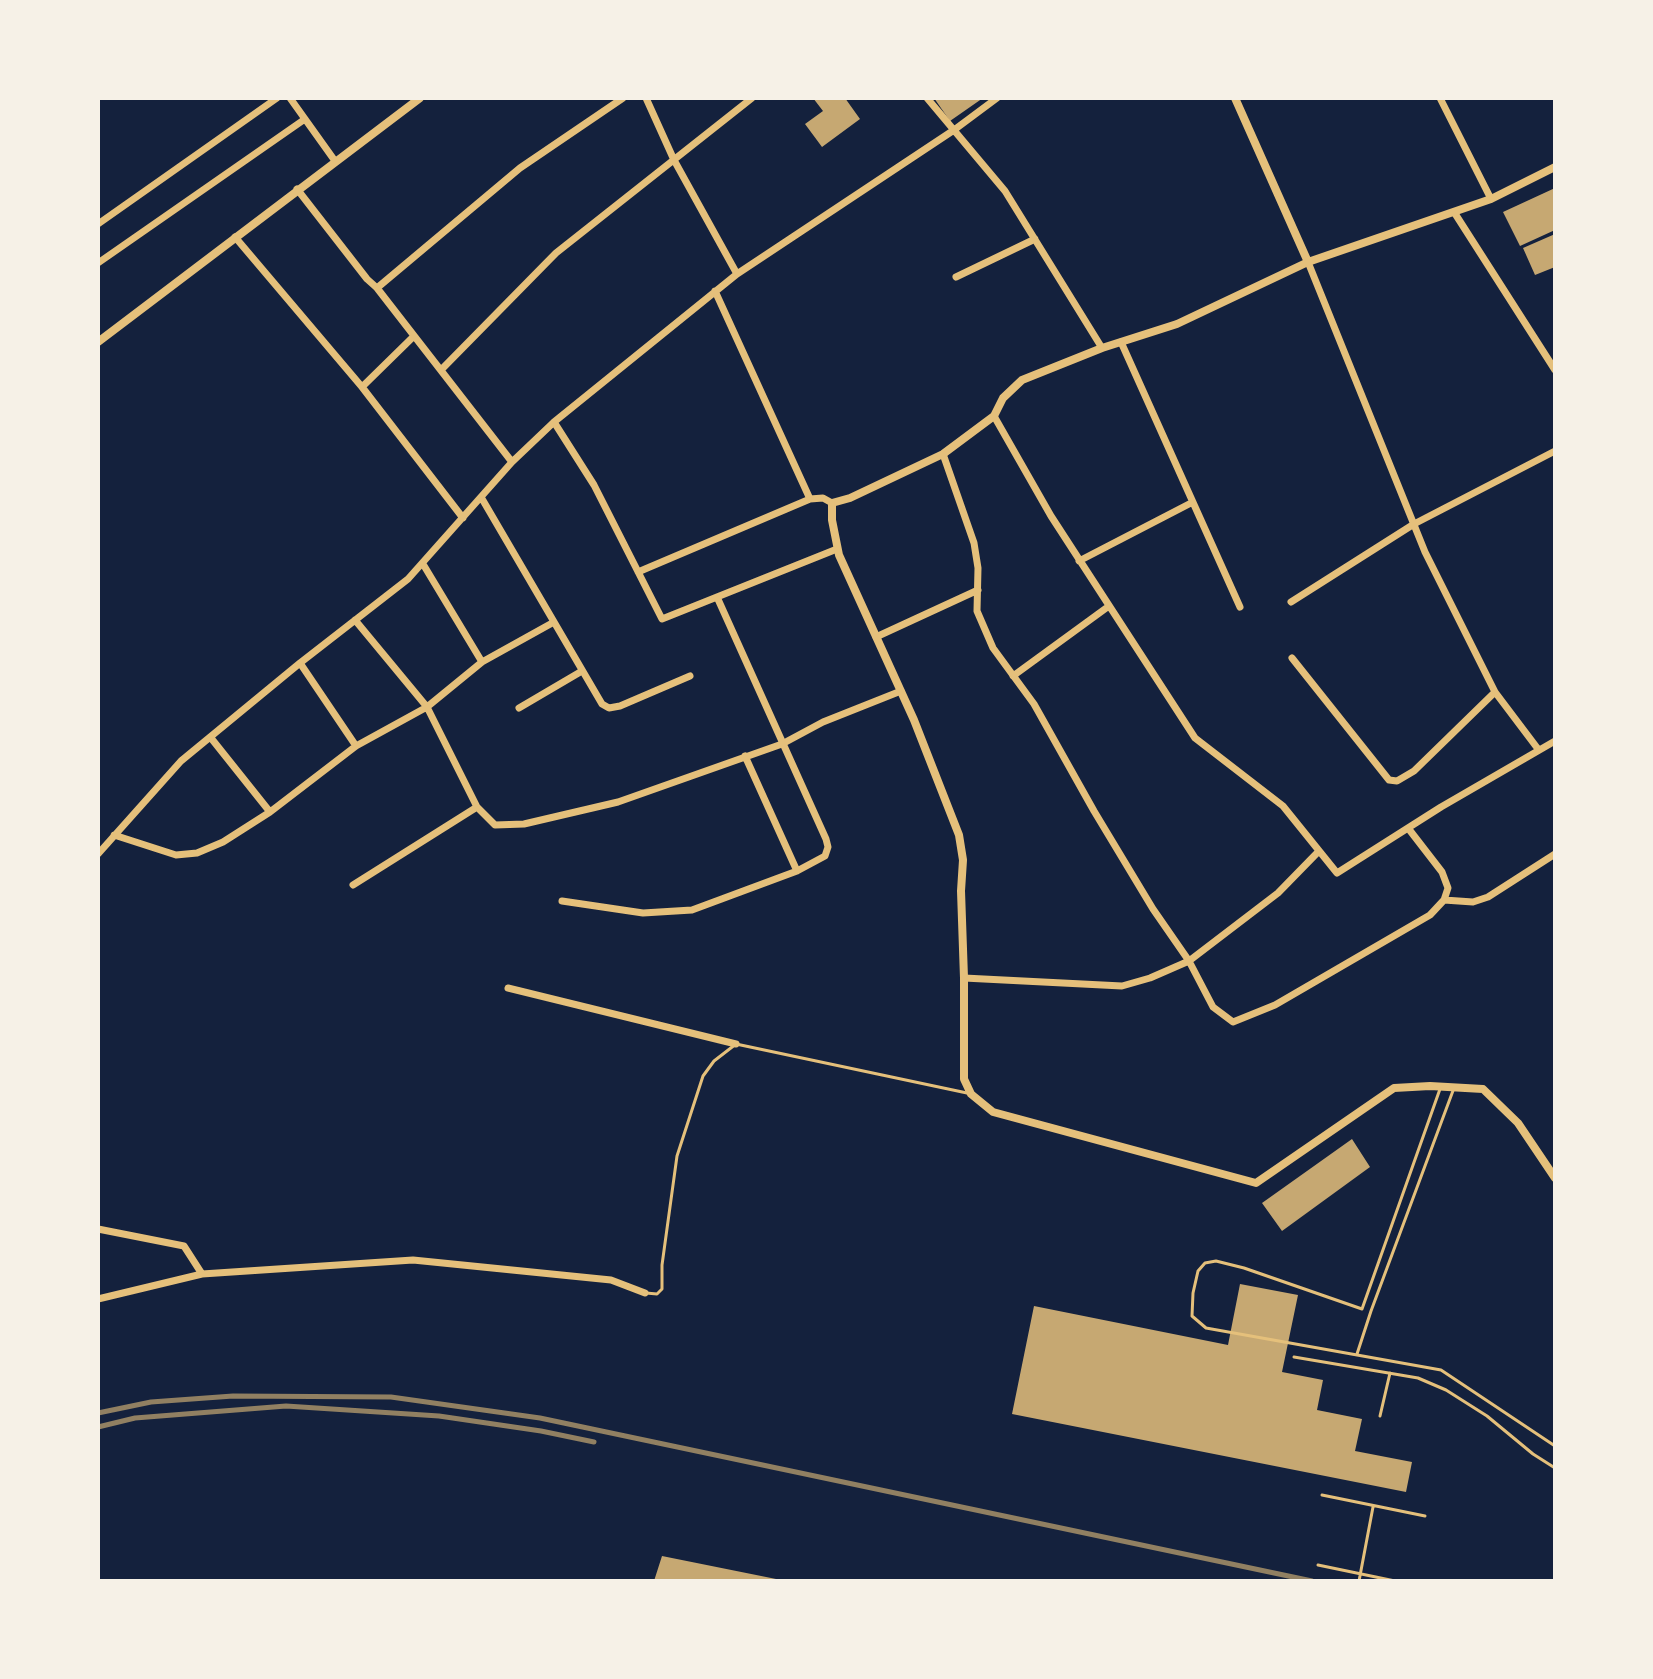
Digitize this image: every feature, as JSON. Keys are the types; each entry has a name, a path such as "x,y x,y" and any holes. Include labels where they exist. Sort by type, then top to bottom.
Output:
{"street":[{"path":"98,224 277,98"},
{"path":"290,98 335,161"},
{"path":"377,288 520,168 623,98"},
{"path":"646,98 674,160 737,274"},
{"path":"441,370 556,253 752,98"},
{"path":"927,98 1005,191 1102,348"},
{"path":"98,854 181,761 408,579 512,462 554,422 737,274 997,98"},
{"path":"1235,98 1308,262 1414,524 1495,692 1538,749"},
{"path":"1440,98 1491,199"},
{"path":"98,342 415,100"},
{"path":"98,263 305,119"},
{"path":"638,572 810,499 823,498 832,503 850,498 943,454 994,416 1003,398 1022,380 1102,348 1177,324 1308,262 1491,199 1555,167"},
{"path":"297,189 512,462"},
{"path":"1454,212 1555,370"},
{"path":"235,237 362,387 463,518"},
{"path":"956,277 1035,239"},
{"path":"715,291 810,499"},
{"path":"362,387 413,337"},
{"path":"1121,342 1240,607"},
{"path":"994,416 1079,561 1195,738 1283,806 1337,873 1555,741"},
{"path":"554,422 594,485 662,619 837,549"},
{"path":"1291,602 1414,524 1555,451"},
{"path":"943,454 974,543 977,611 993,648 1034,704 1094,811 1153,909 1189,961 1213,1007 1233,1022 1275,1005 1430,915 1444,900 1448,888 1442,872 1408,828"},
{"path":"481,497 596,696 609,708 690,676"},
{"path":"832,503 837,549 901,691 959,835 963,860 964,1079 971,1094 993,1112 1256,1183 1394,1088 1483,1089 1518,1123 1555,1178"},
{"path":"1079,561 1191,503"},
{"path":"423,564 482,662"},
{"path":"876,637 978,590"},
{"path":"562,901 643,913 692,910 797,871 825,856 828,847 717,597"},
{"path":"1013,676 1109,606"},
{"path":"355,620 427,707 477,807 495,825 524,824 618,802 782,744 823,722 901,691"},
{"path":"114,835 176,855 197,853 223,842 270,812 356,746 427,707 482,662 554,622"},
{"path":"1292,658 1389,780 1397,781 1414,771 1495,692"},
{"path":"300,663 356,746"},
{"path":"519,708 582,671"},
{"path":"211,738 270,812"},
{"path":"745,756 797,871"},
{"path":"353,885 477,807"},
{"path":"964,978 1122,986 1189,961 1278,893 1319,851"},
{"path":"1444,900 1473,902 1488,897 1555,854"},
{"path":"508,988 736,1044"},
{"path":"98,1229 184,1246 202,1274"},
{"path":"98,1299 202,1274 413,1260 611,1280 645,1293"}],"lane":[{"path":"645,1293 657,1294 662,1289 662,1265 677,1156 703,1076 714,1061 736,1044 971,1094"},
{"path":"1440,1087 1362,1309 1216,1261 1205,1263 1198,1271 1192,1316 1206,1328 1441,1370 1555,1446"},
{"path":"1357,1354 1454,1088"}],"path":[{"path":"1294,1357 1418,1378 1446,1390 1487,1416 1555,1468"},
{"path":"1380,1416 1390,1373"},
{"path":"1322,1495 1425,1516"},
{"path":"1359,1581 1373,1507"},
{"path":"1318,1565 1395,1581"}],"building":[{"path":"813,98 845,98 860,119 822,147 805,124 823,111"},
{"path":"934,98 983,98 950,121"},
{"path":"1555,188 1555,230 1520,246 1503,212"},
{"path":"1555,234 1555,267 1535,275 1523,248"},
{"path":"1352,1139 1370,1167 1282,1231 1262,1203"},
{"path":"1240,1284 1298,1295 1282,1372 1323,1380 1317,1410 1362,1419 1355,1451 1412,1462 1406,1492 1012,1414 1034,1306 1228,1345"},
{"path":"662,1556 781,1580 781,1581 654,1581"}],"railway":[{"path":"98,1413 151,1402 233,1396 391,1397 540,1418 1312,1581"},
{"path":"98,1427 135,1418 286,1406 439,1416 594,1442"}]}
